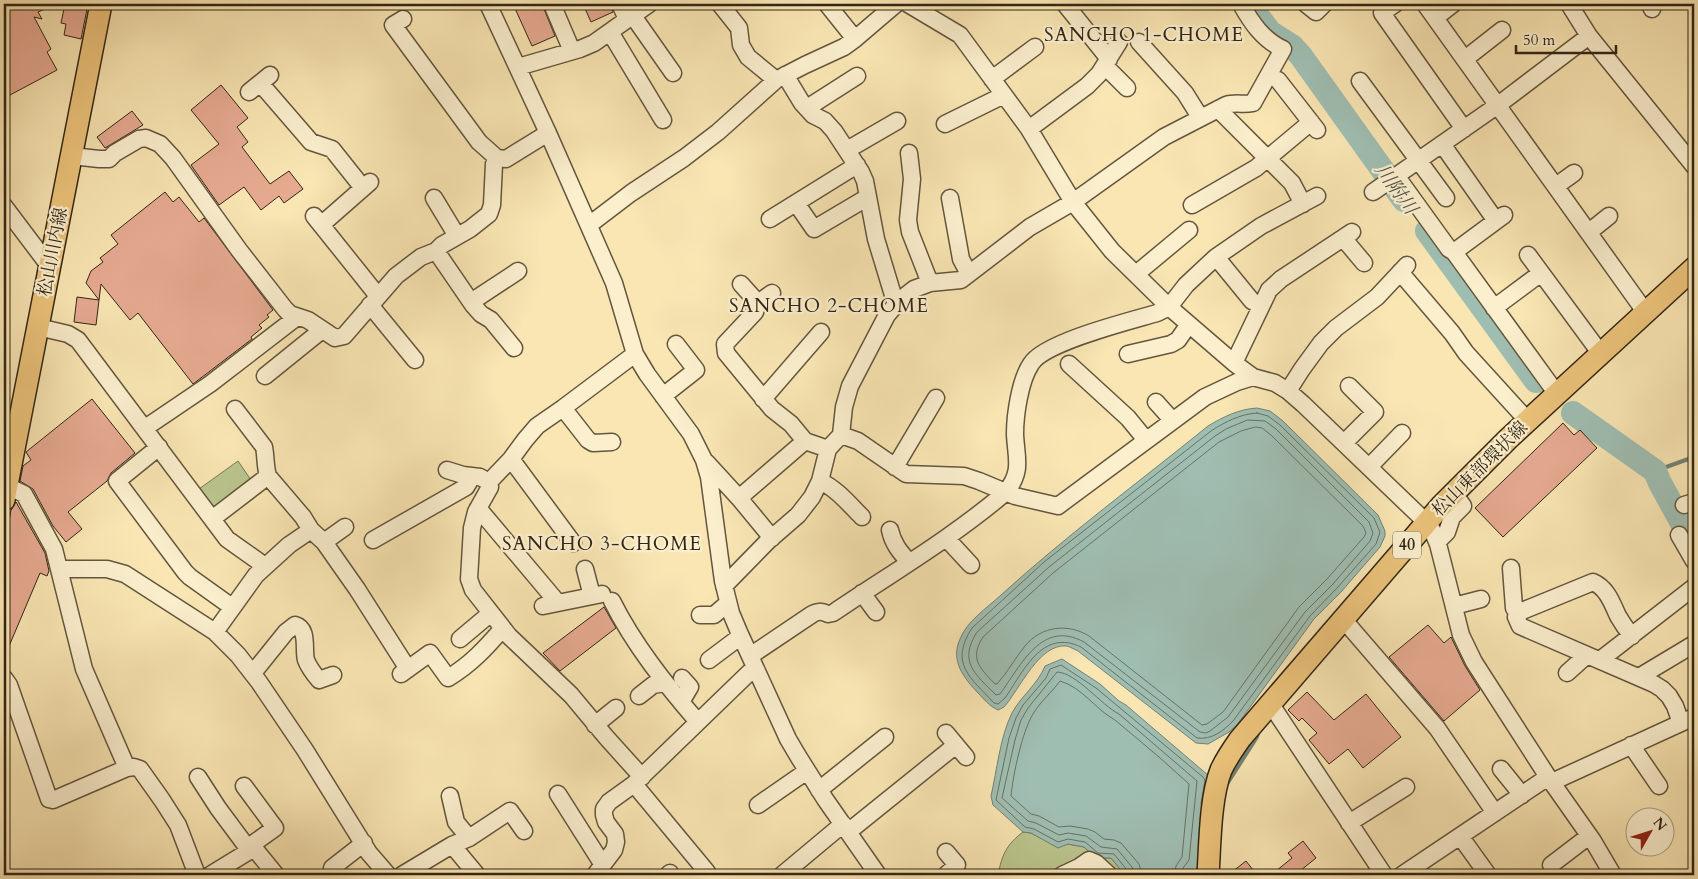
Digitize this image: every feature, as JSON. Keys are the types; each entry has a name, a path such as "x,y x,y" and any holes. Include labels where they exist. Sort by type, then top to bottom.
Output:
{"main road":[{"name":"松山川内線","path":"5,493 102,4"},
{"name":"松山東部環状線","path":"1208,875 1216,788 1221,770 1229,754 1240,739 1454,494 1528,421 1694,268"}],"street":[{"path":"488,4 548,133 614,283 640,365 691,434 704,460 709,478 724,586 728,603 741,636 788,738 807,772 845,828 872,873"},
{"path":"552,4 572,51"},
{"path":"620,4 673,73"},
{"path":"518,67 572,51 594,42 649,4"},
{"path":"720,4 739,28 741,45 748,57 780,78 813,115 825,121 857,165 865,181 876,239 896,305"},
{"path":"827,4 855,39"},
{"path":"589,225 718,132 780,78 844,47 896,4"},
{"path":"908,4 960,35 1029,128 1073,202 1112,251 1170,307 1234,363 1253,377 1275,383 1288,391 1427,523 1437,542 1461,635 1474,662 1613,875"},
{"path":"1065,4 1127,88"},
{"path":"724,586 798,515 812,497 820,481 828,450 841,435 844,407 850,386 887,315 896,305 914,289 930,283 960,280 1030,228 1073,202 1164,137 1218,109 1234,103 1242,105 1252,103 1283,49 1272,44 1261,33 1247,16 1241,4"},
{"path":"1306,4 1316,12 1324,4"},
{"path":"1394,4 1382,13 1464,129"},
{"path":"1425,4 1646,313"},
{"path":"1435,18 1452,4"},
{"path":"1569,4 1589,36 1694,166"},
{"path":"403,18 393,25 479,142 497,158 506,159 548,133"},
{"path":"1465,59 1502,30"},
{"path":"610,32 663,120"},
{"path":"1373,192 1464,129 1589,36"},
{"path":"1029,128 1087,86 1100,74 1119,42"},
{"path":"1139,42 1185,93 1200,118"},
{"path":"992,79 1035,47"},
{"path":"807,108 857,76"},
{"path":"260,83 311,142 332,149 367,185 317,220 415,360"},
{"path":"1198,196 1256,168 1314,126 1285,83"},
{"path":"1366,85 1395,120 1419,161 1446,198"},
{"path":"945,124 1004,94"},
{"path":"558,794 600,870 614,850 616,842 614,834 606,822 604,809 609,802 638,780 698,722 753,662 811,615 816,612 833,613 909,562 928,552 1010,488 1018,468 1015,419 1031,362 1060,344 1157,313 1170,307 1186,285 1216,257 1262,226 1310,200 1218,109"},
{"path":"847,150 897,121"},
{"path":"72,156 99,160 109,159 115,153 139,139 146,138 160,144 173,158 239,250 285,309 290,314 308,320 335,338 344,336 396,276 422,257 436,251 442,245 476,225 489,214 492,205 494,164 497,158"},
{"path":"1442,144 1500,218 1454,252"},
{"path":"909,153 912,179 908,220 910,232 930,283"},
{"path":"770,220 857,165"},
{"path":"1556,186 1574,173"},
{"path":"1393,179 1449,249 1454,252 1558,394"},
{"path":"796,203 814,229 868,197"},
{"path":"434,198 457,236"},
{"path":"950,198 961,260 969,274"},
{"path":"4,206 50,266"},
{"path":"1588,232 1609,216"},
{"path":"1136,274 1189,230"},
{"path":"1234,363 1269,290 1281,279 1348,235 1364,263"},
{"path":"436,251 471,302 481,314 490,320 514,348"},
{"path":"1528,255 1601,354"},
{"path":"1216,257 1252,300 1262,305"},
{"path":"1288,391 1321,342 1377,296 1404,268 1466,353 1528,421"},
{"path":"471,302 518,271"},
{"path":"1494,308 1541,273"},
{"path":"741,284 758,303"},
{"path":"772,293 758,303 755,312 725,344 726,353 738,378 763,398 806,441 828,450"},
{"path":"145,428 210,384 297,317"},
{"path":"1128,354 1171,344 1178,340 1189,324"},
{"path":"38,326 68,334 78,340 227,539 265,566"},
{"path":"265,376 322,330"},
{"path":"763,398 821,332"},
{"path":"663,396 696,370 676,344"},
{"path":"635,354 532,431 511,459 489,482 490,487 478,508 472,528 469,579 473,590 503,628 571,696 596,725 707,872"},
{"path":"1069,364 1128,418 1146,440"},
{"path":"841,435 858,441 906,474 964,476 1006,492 1058,506 1205,397 1237,382 1253,377"},
{"path":"1344,443 1374,412 1349,386"},
{"path":"1156,402 1173,420"},
{"path":"563,408 588,440 593,443 612,442"},
{"path":"895,467 936,408"},
{"path":"235,410 264,447 268,476 303,517 311,530 324,542 357,589 404,672 430,653 448,678 479,656 503,628"},
{"path":"1369,467 1402,433"},
{"path":"739,498 806,441"},
{"path":"159,447 117,481 185,572 232,608"},
{"path":"511,459 573,544"},
{"path":"704,460 772,538"},
{"path":"448,470 472,477 480,477 489,482"},
{"path":"212,519 268,476"},
{"path":"373,540 466,486 472,477"},
{"path":"820,481 836,491 862,517"},
{"path":"5,493 24,494 54,549 84,668 127,768"},
{"path":"1437,542 1447,532 1452,517 1463,506 1454,494"},
{"path":"478,508 550,605 602,597"},
{"path":"324,542 345,527"},
{"path":"215,632 256,575 289,546 311,530"},
{"path":"890,530 896,547 909,562"},
{"path":"1679,535 1694,561"},
{"path":"946,538 971,565"},
{"path":"1511,568 1514,608 1518,614"},
{"path":"59,569 107,569 125,574 215,632 238,655 252,673 305,750 364,844 388,875"},
{"path":"585,569 602,597 620,618 665,683 698,722"},
{"path":"1412,872 1460,836 1522,795 1550,780 1688,720 1662,689 1594,657 1520,626 1516,620 1518,614 1593,582 1605,591 1623,624 1632,636"},
{"path":"1567,674 1632,636 1694,587"},
{"path":"862,593 876,612"},
{"path":"1454,606 1480,599"},
{"path":"700,615 714,615 728,603"},
{"path":"460,639 491,613"},
{"path":"1343,619 1437,728 1496,813"},
{"path":"252,673 286,632 295,625 299,626 303,632 305,658 310,669 319,680 333,675"},
{"path":"709,660 741,636"},
{"path":"1639,677 1694,644"},
{"path":"4,678 9,685 49,799 53,800 127,768 134,767 140,769 178,825 197,875"},
{"path":"681,702 690,688 682,678"},
{"path":"639,696 653,685 665,683"},
{"path":"1270,703 1384,875"},
{"path":"596,725 616,708"},
{"path":"819,790 885,737"},
{"path":"782,875 956,745"},
{"path":"1631,745 1659,786"},
{"path":"1501,769 1522,795"},
{"path":"758,806 807,772"},
{"path":"198,777 218,808 276,875"},
{"path":"210,875 252,849 254,843 275,828 244,786"},
{"path":"1349,824 1406,787"},
{"path":"450,796 456,822 469,838"},
{"path":"402,875 452,845 469,838 510,811 524,831"},
{"path":"1460,836 1488,875"},
{"path":"1550,865 1589,836"},
{"path":"332,868 364,844"},
{"path":"452,845 476,875"},
{"path":"946,852 957,865 946,875"},
{"path":"1062,875 1089,860 1096,863 1109,875"}],"green space":[{"path":"238,461 253,483 216,511 199,489"},
{"path":"1023,832 1031,833 1058,847 1068,844 1084,847 1096,858 1111,858 1125,875 998,875 1006,851 1012,841"}],"water":[{"path":"1257,408 1270,411 1283,421 1378,515 1385,531 1385,536 1380,547 1341,592 1314,619 1237,725 1208,744 1196,743 1078,651 1067,646 1057,647 1039,659 1004,707 998,710 987,702 968,681 958,662 957,647 967,626 1051,551 1208,426 1231,414"},
{"path":"1062,659 1100,684 1209,776 1200,864 1194,872 1189,875 1125,875 1111,858 1096,858 1084,847 1068,844 1058,848 1031,833 1023,832 993,805 991,796 999,754 1004,732 1012,713 1038,679 1045,666"}],"building":[{"path":"11,4 57,4 38,12 42,19 34,17 51,49 47,52 57,70 10,95 4,83 4,7"},
{"path":"65,4 88,4 81,39 64,35 66,24 61,23"},
{"path":"513,4 542,4 555,36 532,46"},
{"path":"583,4 610,4 613,12 591,22"},
{"path":"221,85 248,118 237,127 248,142 242,147 270,184 289,171 303,189 284,203 279,196 261,210 244,187 219,205 191,165 219,144 191,110"},
{"path":"132,111 143,125 105,148 97,137"},
{"path":"165,192 173,202 179,197 199,222 204,218 273,310 267,315 269,317 259,325 262,328 251,337 252,339 193,384 138,313 130,320 101,284 99,300 86,283 91,271 103,262 100,258 118,244 111,235"},
{"path":"77,297 99,300 96,325 74,322"},
{"path":"92,399 135,453 111,473 107,481 68,512 82,529 66,542 53,526 33,489 20,481 23,466 31,460 26,452"},
{"path":"1563,423 1574,435 1580,430 1597,448 1503,537 1475,508"},
{"path":"16,502 45,553 49,571 47,576 40,573 4,658 4,550 11,510"},
{"path":"604,607 616,628 560,671 543,653"},
{"path":"1428,625 1444,643 1451,637 1465,666 1480,690 1444,721 1389,657"},
{"path":"1307,692 1334,720 1366,694 1401,737 1363,768 1348,749 1329,764 1309,740 1317,733 1302,718 1299,721 1288,710"},
{"path":"1303,841 1316,858 1295,875 1271,875 1292,858 1288,853"},
{"path":"1246,861 1257,875 1228,875"}],"waterway":[{"name":"川附川","path":"1253,10 1270,32 1292,46 1301,56 1404,200"},
{"name":"川附川","path":"1427,231 1536,381"},
{"name":"川附川","path":"1573,413 1655,471 1694,545"},
{"path":"1655,471 1694,457"},
{"path":"1227,784 1257,737 1259,730"}],"district":[{"name":"SANCHO 1-CHOME","path":"1144,35"},
{"name":"SANCHO 2-CHOME","path":"829,306"},
{"name":"SANCHO 3-CHOME","path":"602,544"}]}
